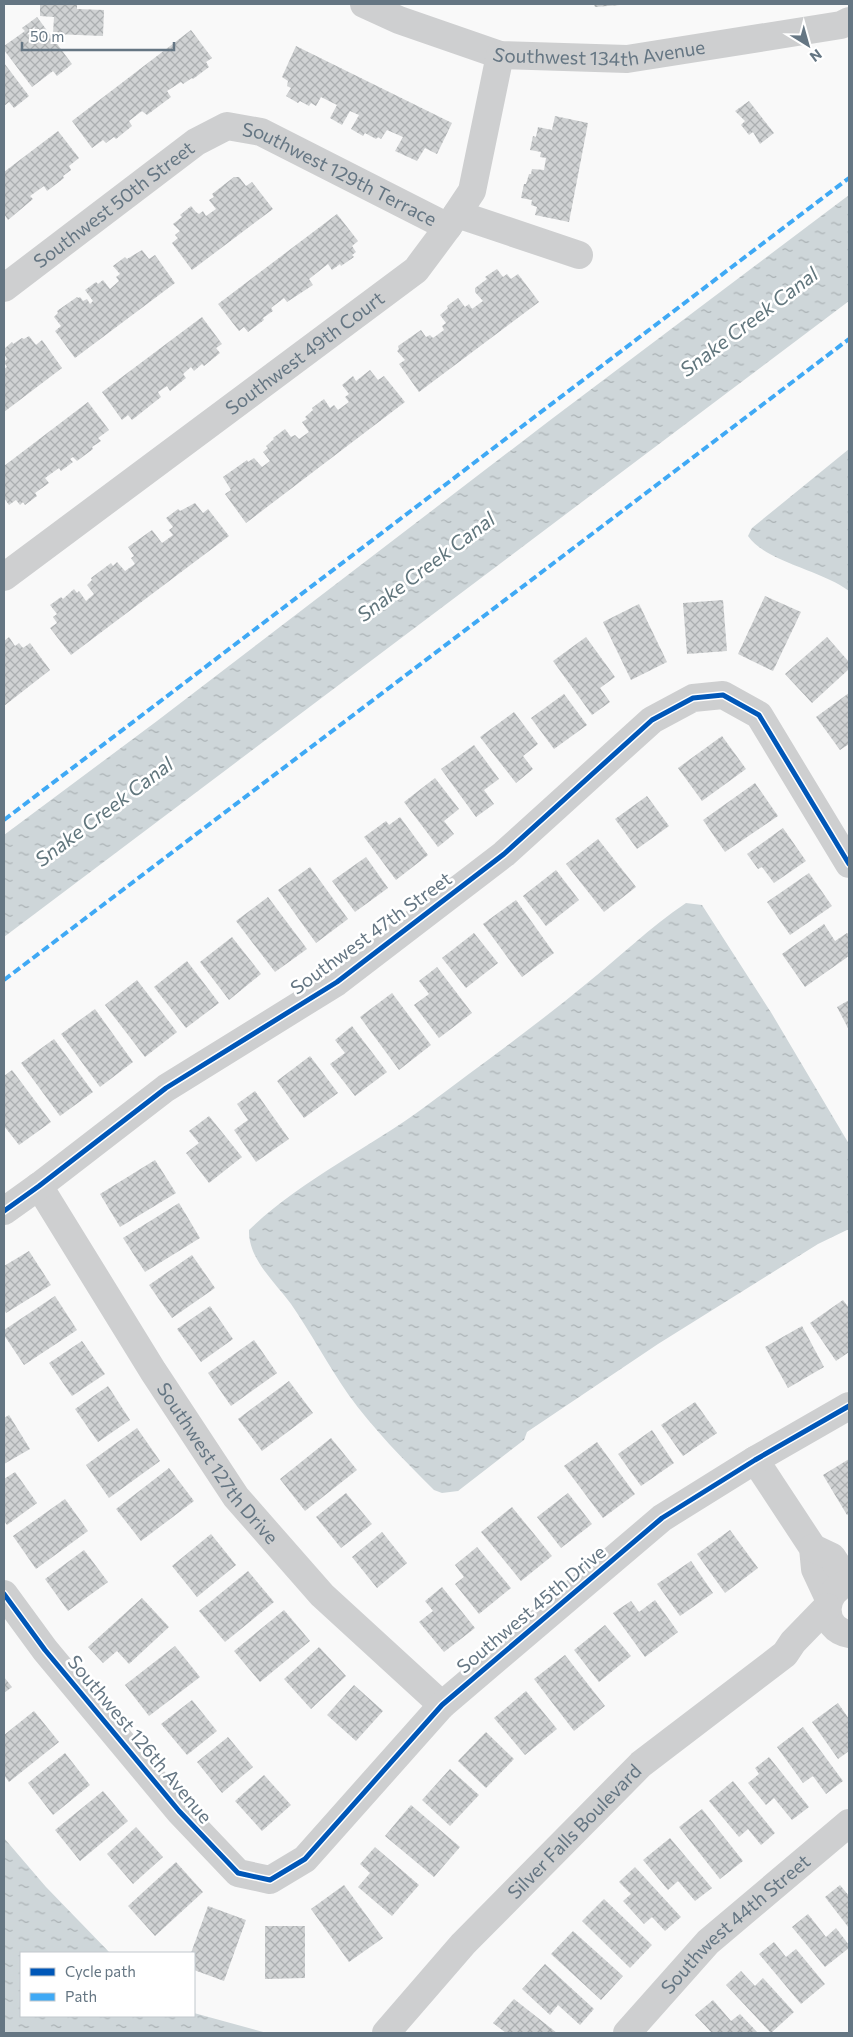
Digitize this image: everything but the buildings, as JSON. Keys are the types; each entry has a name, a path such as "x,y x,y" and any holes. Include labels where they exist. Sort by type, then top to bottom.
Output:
{"street":[{"name":"Southwest 134th Avenue","path":"364,4 399,20 500,55 628,59 845,23"},
{"name":"Southwest 49th Court","path":"4,577 416,270 472,191 500,55"},
{"name":"Southwest 129th Terrace","path":"227,126 261,132 453,220 579,255"},
{"name":"Southwest 50th Street","path":"4,288 196,142 227,126"},
{"name":"Southwest 47th Street","path":"4,1211 166,1088 336,982 504,854 652,720 692,698 723,695 759,715 849,864"},
{"name":"Southwest 127th Drive","path":"39,1186 153,1371 236,1497 322,1595 442,1705"},
{"name":"Southwest 45th Drive","path":"270,1880 305,1859 442,1705 662,1518 755,1460 849,1406"},
{"path":"755,1460 812,1548 814,1569 839,1593 830,1621 847,1634"},
{"name":"Silver Falls Boulevard","path":"386,2033 462,1944 641,1764 785,1654 790,1646 839,1593"},
{"name":"Southwest 126th Avenue","path":"4,1594 45,1650 179,1812 238,1873 270,1880"},
{"name":"Silver Falls Boulevard","path":"785,1654 795,1654 847,1634"},
{"name":"Southwest 44th Street","path":"627,2033 708,1942 849,1823"}],"water":[{"name":"Snake Creek Canal","path":"849,195 849,301 4,937 4,835"},
{"path":"849,449 849,591 824,577 768,553 756,545 748,536 752,528"},
{"path":"686,903 702,905 772,1014 849,1144 849,1229 818,1244 658,1344 527,1432 524,1440 458,1491 442,1493 434,1490 378,1432 348,1394 306,1326 264,1270 253,1251 249,1230 290,1196 426,1106 566,1000 660,922"},
{"path":"4,1838 46,1887 109,1952 20,1952 20,2017 195,2017 195,2013 267,2033 4,2033"}],"marked path":[{"path":"4,820 849,178"},
{"path":"4,980 849,339"}],"cycle path":[{"path":"4,1211 166,1088 337,982 504,854 652,720 693,698 723,695 759,715 849,864"},
{"path":"4,1594 45,1650 179,1811 238,1873 270,1880 305,1859 442,1705 662,1518 755,1460 849,1406"}]}
